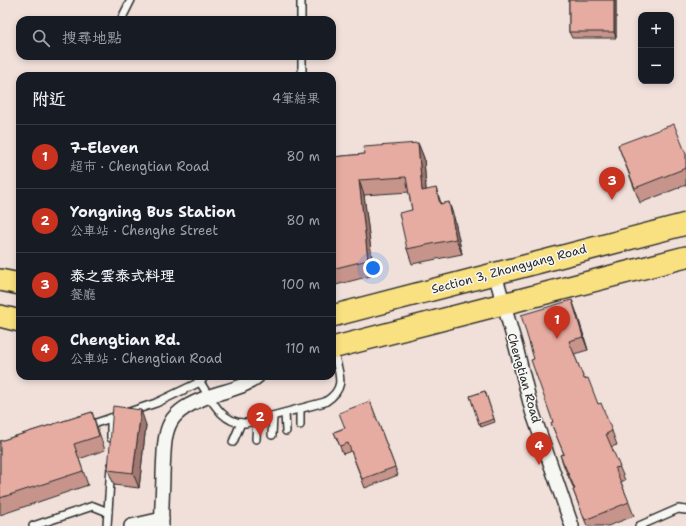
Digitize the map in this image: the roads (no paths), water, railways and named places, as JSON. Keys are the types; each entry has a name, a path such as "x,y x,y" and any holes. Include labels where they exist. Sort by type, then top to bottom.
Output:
{"main road":[{"name":"Section 3, Zhongyang Road","path":"336,315 686,224"},
{"path":"336,347 686,257"},
{"path":"0,280 16,283"},
{"path":"0,316 16,320"}],"street":[{"name":"Chengtian Road","path":"495,274 532,410 572,526"},
{"path":"131,526 162,522 164,436 168,426 182,408 210,396 250,384 254,380"}],"lane":[{"path":"123,16 131,0"},
{"path":"300,0 301,16"},
{"path":"302,60 302,72"},
{"path":"201,380 210,396 228,420 241,423 325,402 338,392 341,386 336,365"},
{"path":"81,428 156,403 196,380"},
{"path":"300,409 300,425"},
{"path":"285,413 286,431"},
{"path":"272,435 273,416"},
{"path":"111,418 111,446"},
{"path":"256,440 257,420"},
{"path":"233,442 241,423"},
{"path":"107,526 111,461"},
{"path":"33,526 93,506 108,512"},
{"path":"639,526 678,509 686,510"}],"place":[{"name":"泰之雲泰式料理","path":"612,200"},
{"name":"7-Eleven","path":"557,339"},
{"name":"Yongning Bus Station","path":"260,436"},
{"name":"Chengtian Rd.","path":"539,465"}]}
